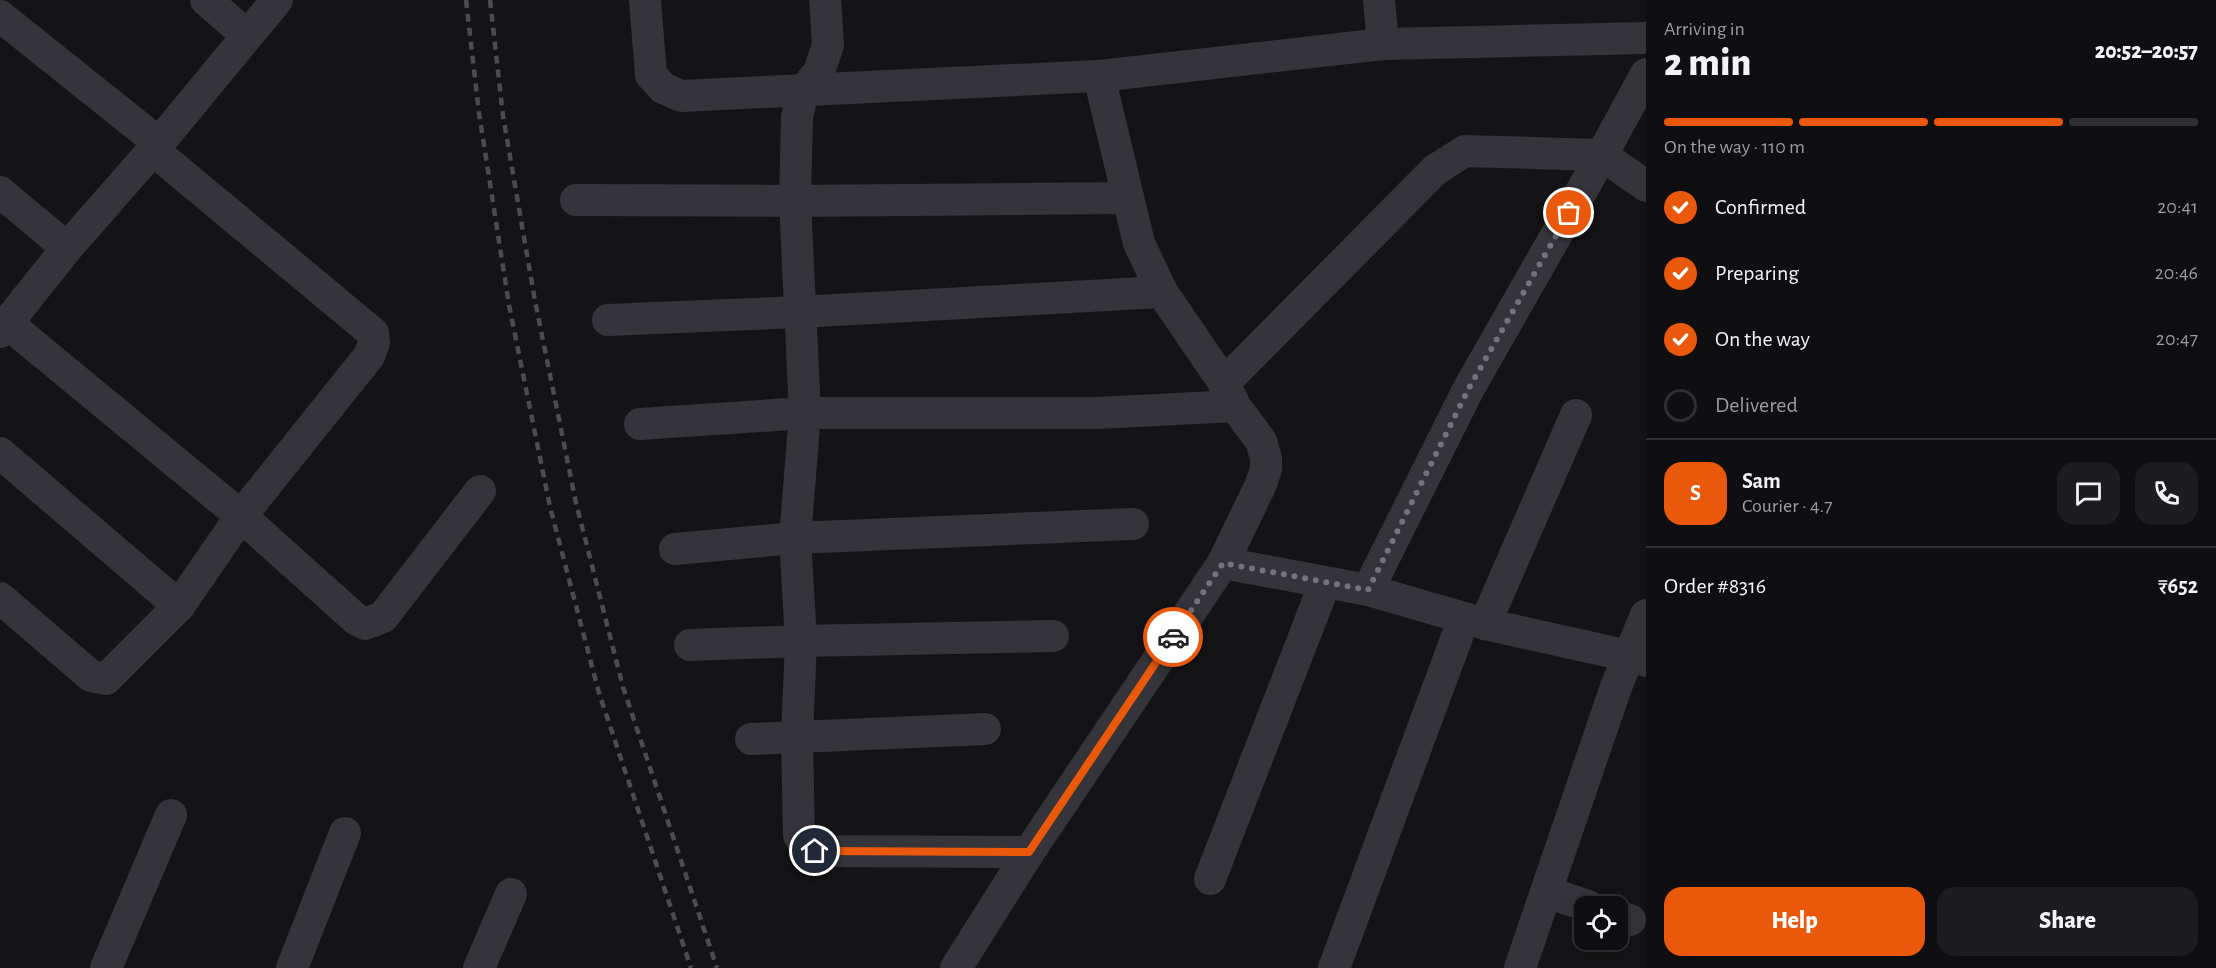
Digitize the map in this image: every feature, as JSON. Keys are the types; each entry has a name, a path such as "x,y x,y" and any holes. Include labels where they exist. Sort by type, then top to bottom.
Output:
{"street":[{"path":"206,0 247,35"},
{"path":"278,0 156,147 67,248 4,328 241,516 357,620 365,624 383,617 480,490"},
{"path":"645,0 651,75 663,88 681,96 1099,76 1383,44 1646,38"},
{"path":"825,0 828,45 819,72 803,91 797,117 795,201 806,413 795,538 801,640 797,738 799,835 805,848 815,851 1029,852"},
{"path":"1379,0 1383,44"},
{"path":"0,16 373,333 374,343 369,356 241,516 179,606 106,679 91,676 0,598"},
{"path":"1368,590 1469,388 1646,74"},
{"path":"956,968 1029,852 1223,563 1266,469 1266,458 1261,441 1162,292 1139,243 1099,76"},
{"path":"640,424 806,413 1097,413 1230,394 1435,170 1465,151 1602,155 1646,186"},
{"path":"0,192 67,248"},
{"path":"576,200 1128,198"},
{"path":"608,320 1162,292"},
{"path":"1334,968 1474,621 1576,416"},
{"path":"0,453 179,606"},
{"path":"675,549 795,538 1133,524"},
{"path":"1223,563 1368,590 1474,621 1637,659"},
{"path":"1210,879 1325,583"},
{"path":"1520,968 1616,687 1637,659 1646,615"},
{"path":"690,645 801,640 1053,636"},
{"path":"752,739 985,729"},
{"path":"106,968 171,815"},
{"path":"292,968 345,833"},
{"path":"1546,892 1574,901"},
{"path":"479,968 511,894"}],"railway":[{"path":"466,0 479,113 509,305 550,507 599,693 691,968"},
{"path":"490,0 503,116 535,301 576,503 623,687 717,968"}],"way so far":[{"path":"1173,637 1223,563 1368,590 1469,388 1569,213"}],"route":[{"path":"815,851 1029,852 1173,637"}]}
